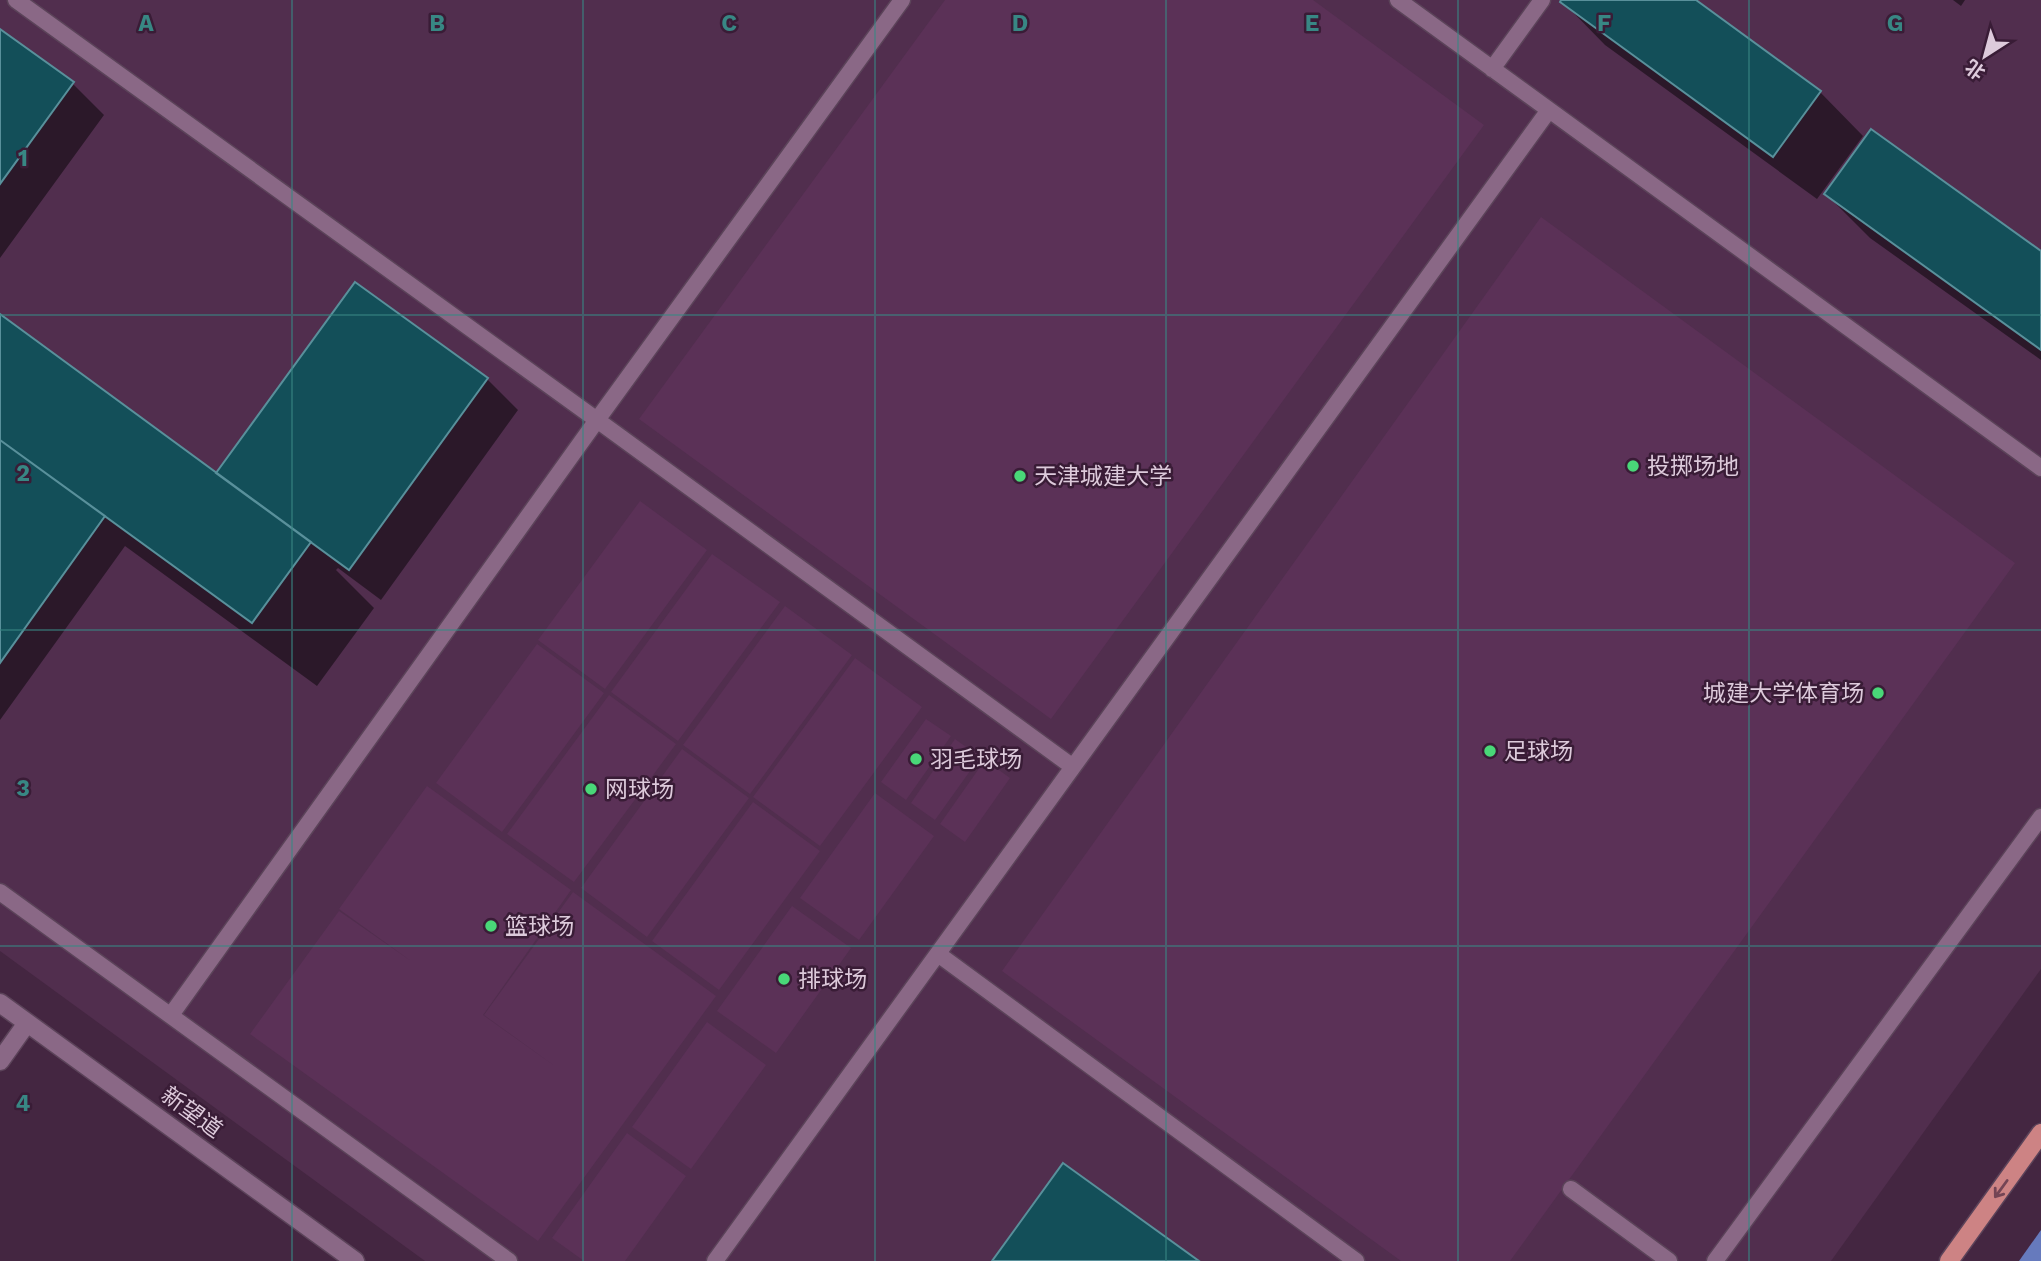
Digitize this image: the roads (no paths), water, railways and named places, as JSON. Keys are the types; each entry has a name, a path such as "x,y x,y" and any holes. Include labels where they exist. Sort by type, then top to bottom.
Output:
{"main road":[{"path":"1949,1261 2041,1133"}],"street":[{"name":"新望道","path":"0,1003 355,1261"},
{"path":"0,1061 27,1023"}],"lane":[{"path":"16,0 1073,767"},
{"path":"171,1015 902,0"},
{"path":"1398,0 2041,468"},
{"path":"1492,69 1542,0"},
{"path":"715,1261 1549,110"},
{"path":"1715,1261 2041,817"},
{"path":"0,892 509,1261"},
{"path":"938,954 1356,1261"},
{"path":"1572,1189 1669,1261"}],"water":[{"path":"2041,1230 2041,1261 2019,1261"}],"place":[{"name":"投掷场地","path":"1633,466"},
{"name":"天津城建大学","path":"1020,476"},
{"name":"城建大学体育场","path":"1878,693"},
{"name":"足球场","path":"1490,751"},
{"name":"羽毛球场","path":"916,759"},
{"name":"网球场","path":"591,789"},
{"name":"篮球场","path":"491,926"},
{"name":"排球场","path":"784,979"}]}
